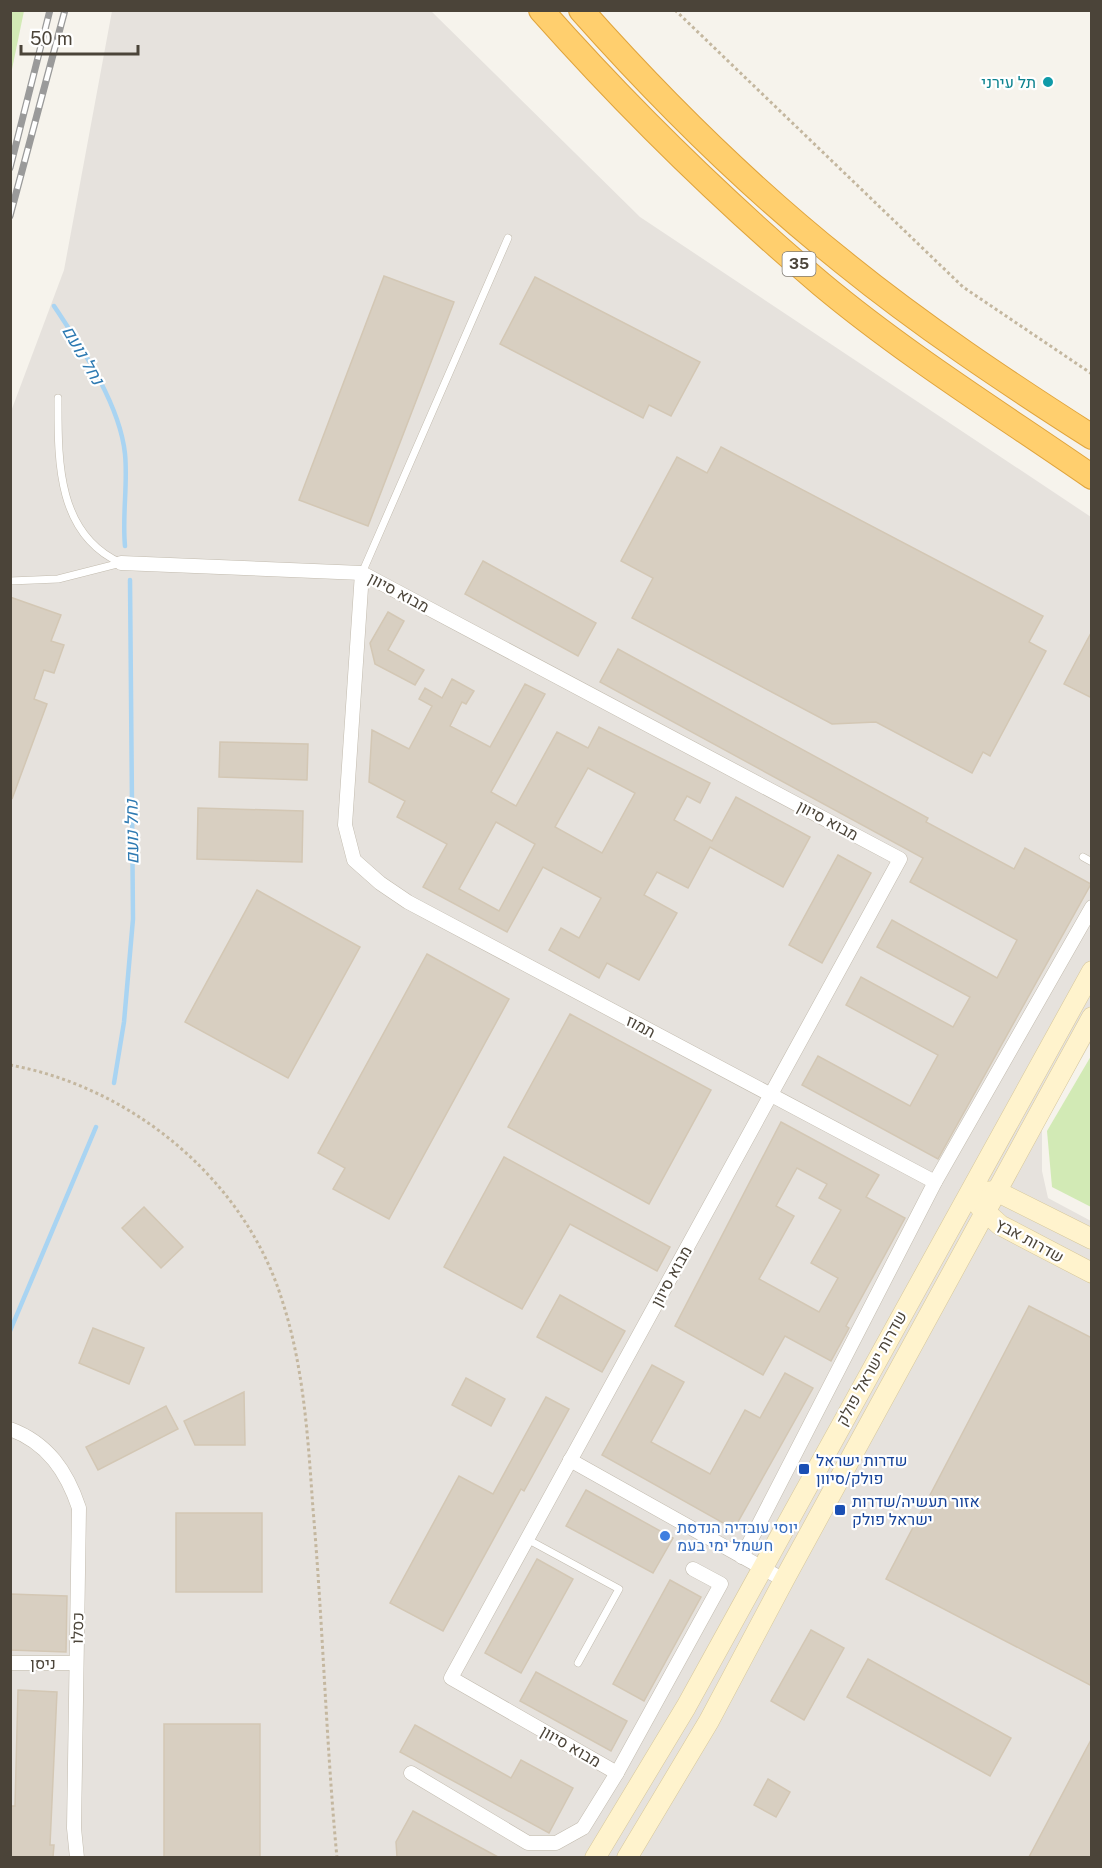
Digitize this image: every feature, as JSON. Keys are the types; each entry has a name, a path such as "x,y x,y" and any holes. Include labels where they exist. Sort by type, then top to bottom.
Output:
{"highway":[{"name":"35","path":"541,10 638,115 701,177 823,285 924,362 1092,477"},
{"name":"35","path":"582,10 722,155 842,261 942,338 1092,437"}],"street":[{"name":"מבוא סיוון","path":"121,563 362,573 900,859 451,1678 617,1773 583,1828 556,1843 528,1843 411,1773"},
{"name":"תמוז","path":"362,573 345,825 354,860 380,883 408,902 935,1182"},
{"path":"742,1557 935,1182 1092,907"},
{"name":"שדרות ישראל פולק","path":"595,1857 686,1707 968,1192 1092,971"},
{"path":"1005,1196 1008,1171 1092,1017"},
{"name":"שדרות אבץ","path":"968,1192 1005,1196 1092,1239"},
{"name":"שדרות אבץ","path":"968,1192 985,1215 1000,1225 1092,1273"},
{"name":"שדרות ישראל פולק","path":"629,1856 710,1721 784,1580 985,1215 1005,1196"},
{"name":"כסלו","path":"10,1429 55,1458 69,1479 79,1508 74,1827 77,1857"},
{"path":"570,1460 784,1580"},
{"path":"617,1773 721,1584 693,1569"},
{"name":"ניסן","path":"10,1663 76,1663"}],"lane":[{"path":"362,573 508,238"},
{"path":"58,398 58,454 64,493 87,540 97,550 121,563"},
{"path":"10,581 58,579 121,563"},
{"path":"1083,857 1092,862"},
{"path":"527,1539 619,1589 578,1663"}],"path":[{"path":"675,10 963,287 1092,374"},
{"path":"10,1065 44,1071 93,1089 146,1121 178,1146 234,1205 266,1262 282,1298 300,1371 310,1469 337,1857"}],"shaded area":[{"path":"112,11 431,11 640,217 1091,517 1091,1042 1042,1127 1042,1171 1048,1198 1091,1221 1091,1857 11,1857 10,414 64,270"}],"green space":[{"path":"10,11 24,11 11,74"},
{"path":"1091,1056 1091,1207 1052,1187 1047,1131"}],"building":[{"path":"384,276 454,302 368,526 299,500"},
{"path":"535,277 700,362 671,416 649,405 643,418 500,344"},
{"path":"721,447 1043,616 1029,642 1046,651 990,756 983,752 972,773 876,722 832,724 632,618 653,578 621,561 677,457 707,473"},
{"path":"483,561 596,623 578,656 465,594"},
{"path":"10,597 61,615 51,641 64,645 54,673 44,670 34,699 47,704 12,799"},
{"path":"388,612 404,621 388,650 424,670 415,685 375,664 370,643"},
{"path":"1092,631 1092,698 1064,684"},
{"path":"618,649 928,818 926,822 1014,869 1025,848 1091,884 938,1159 802,1085 818,1056 910,1106 938,1055 846,1005 861,977 953,1027 970,997 877,947 892,920 997,978 1017,940 910,882 923,858 600,682"},
{"path":"452,679 474,691 466,704 462,702 450,726 490,747 525,684 545,694 491,792 516,806 557,732 588,748 599,727 710,783 700,803 687,796 674,820 712,841 736,797 810,837 783,887 710,847 688,888 657,872 644,895 677,913 639,980 607,963 599,978 549,950 561,928 579,938 601,898 543,867 507,932 423,887 447,844 397,817 405,801 369,782 372,730 409,749 432,706 419,699 425,688 442,698","holes":["588,768 635,793 602,853 555,827","496,822 535,844 499,911 459,889"]},
{"path":"220,742 308,744 307,780 219,777"},
{"path":"198,808 303,811 302,862 197,859"},
{"path":"838,855 871,873 822,963 789,945"},
{"path":"257,890 360,947 288,1078 185,1022"},
{"path":"427,954 509,999 389,1219 333,1189 345,1168 318,1153"},
{"path":"570,1014 711,1090 649,1204 508,1127"},
{"path":"781,1122 879,1175 866,1197 905,1218 846,1326 849,1328 831,1361 785,1336 763,1375 675,1326","holes":["797,1168 827,1184 819,1198 841,1210 811,1263 838,1278 819,1312 759,1279 794,1216 776,1206"]},
{"path":"504,1157 670,1247 657,1271 570,1224 522,1309 444,1267"},
{"path":"144,1207 183,1247 161,1268 122,1228"},
{"path":"560,1295 625,1331 602,1372 537,1337"},
{"path":"1029,1306 1092,1338 1092,1686 886,1579"},
{"path":"93,1328 144,1348 129,1384 79,1363"},
{"path":"652,1365 684,1382 651,1442 710,1474 745,1410 760,1418 785,1373 813,1388 734,1529 602,1455"},
{"path":"466,1378 505,1399 491,1426 452,1405"},
{"path":"244,1392 245,1445 195,1445 184,1421"},
{"path":"546,1397 569,1409 524,1491 521,1489 443,1631 390,1603 459,1476 493,1494"},
{"path":"166,1406 178,1429 98,1470 86,1447"},
{"path":"586,1490 673,1538 653,1573 566,1526"},
{"path":"176,1513 262,1513 262,1592 176,1592"},
{"path":"537,1559 573,1579 521,1673 485,1653"},
{"path":"670,1580 701,1597 644,1701 613,1684"},
{"path":"10,1594 67,1596 66,1652 10,1650"},
{"path":"811,1630 844,1648 804,1720 771,1701"},
{"path":"868,1659 1011,1738 990,1776 847,1697"},
{"path":"536,1672 627,1721 611,1751 520,1701"},
{"path":"18,1690 57,1692 50,1845 54,1845 53,1857 10,1857 10,1806 15,1806"},
{"path":"164,1724 260,1724 260,1857 164,1857"},
{"path":"415,1725 511,1778 521,1760 573,1788 549,1833 400,1752"},
{"path":"1092,1738 1092,1857 1029,1857"},
{"path":"768,1779 790,1792 776,1817 754,1805"},
{"path":"413,1811 498,1857 397,1857 396,1842"}],"waterway":[{"name":"נחל נועם","path":"54,306 98,377 122,435 126,466 125,546"},
{"name":"נחל נועם","path":"114,1083 124,1022 133,919 130,580"},
{"name":"נחל נועם","path":"10,1331 96,1127"}],"railway":[{"path":"10,168 50,10"},
{"path":"10,216 65,10"}],"place":[{"name":"תל עירני","path":"1048,82"},
{"name":"שדרות ישראל פולק/סיוון","path":"804,1469"},
{"name":"אזור תעשיה/שדרות ישראל פולק","path":"840,1510"},
{"name":"יוסי עובדיה הנדסת חשמל ימי בעמ","path":"665,1536"}]}
